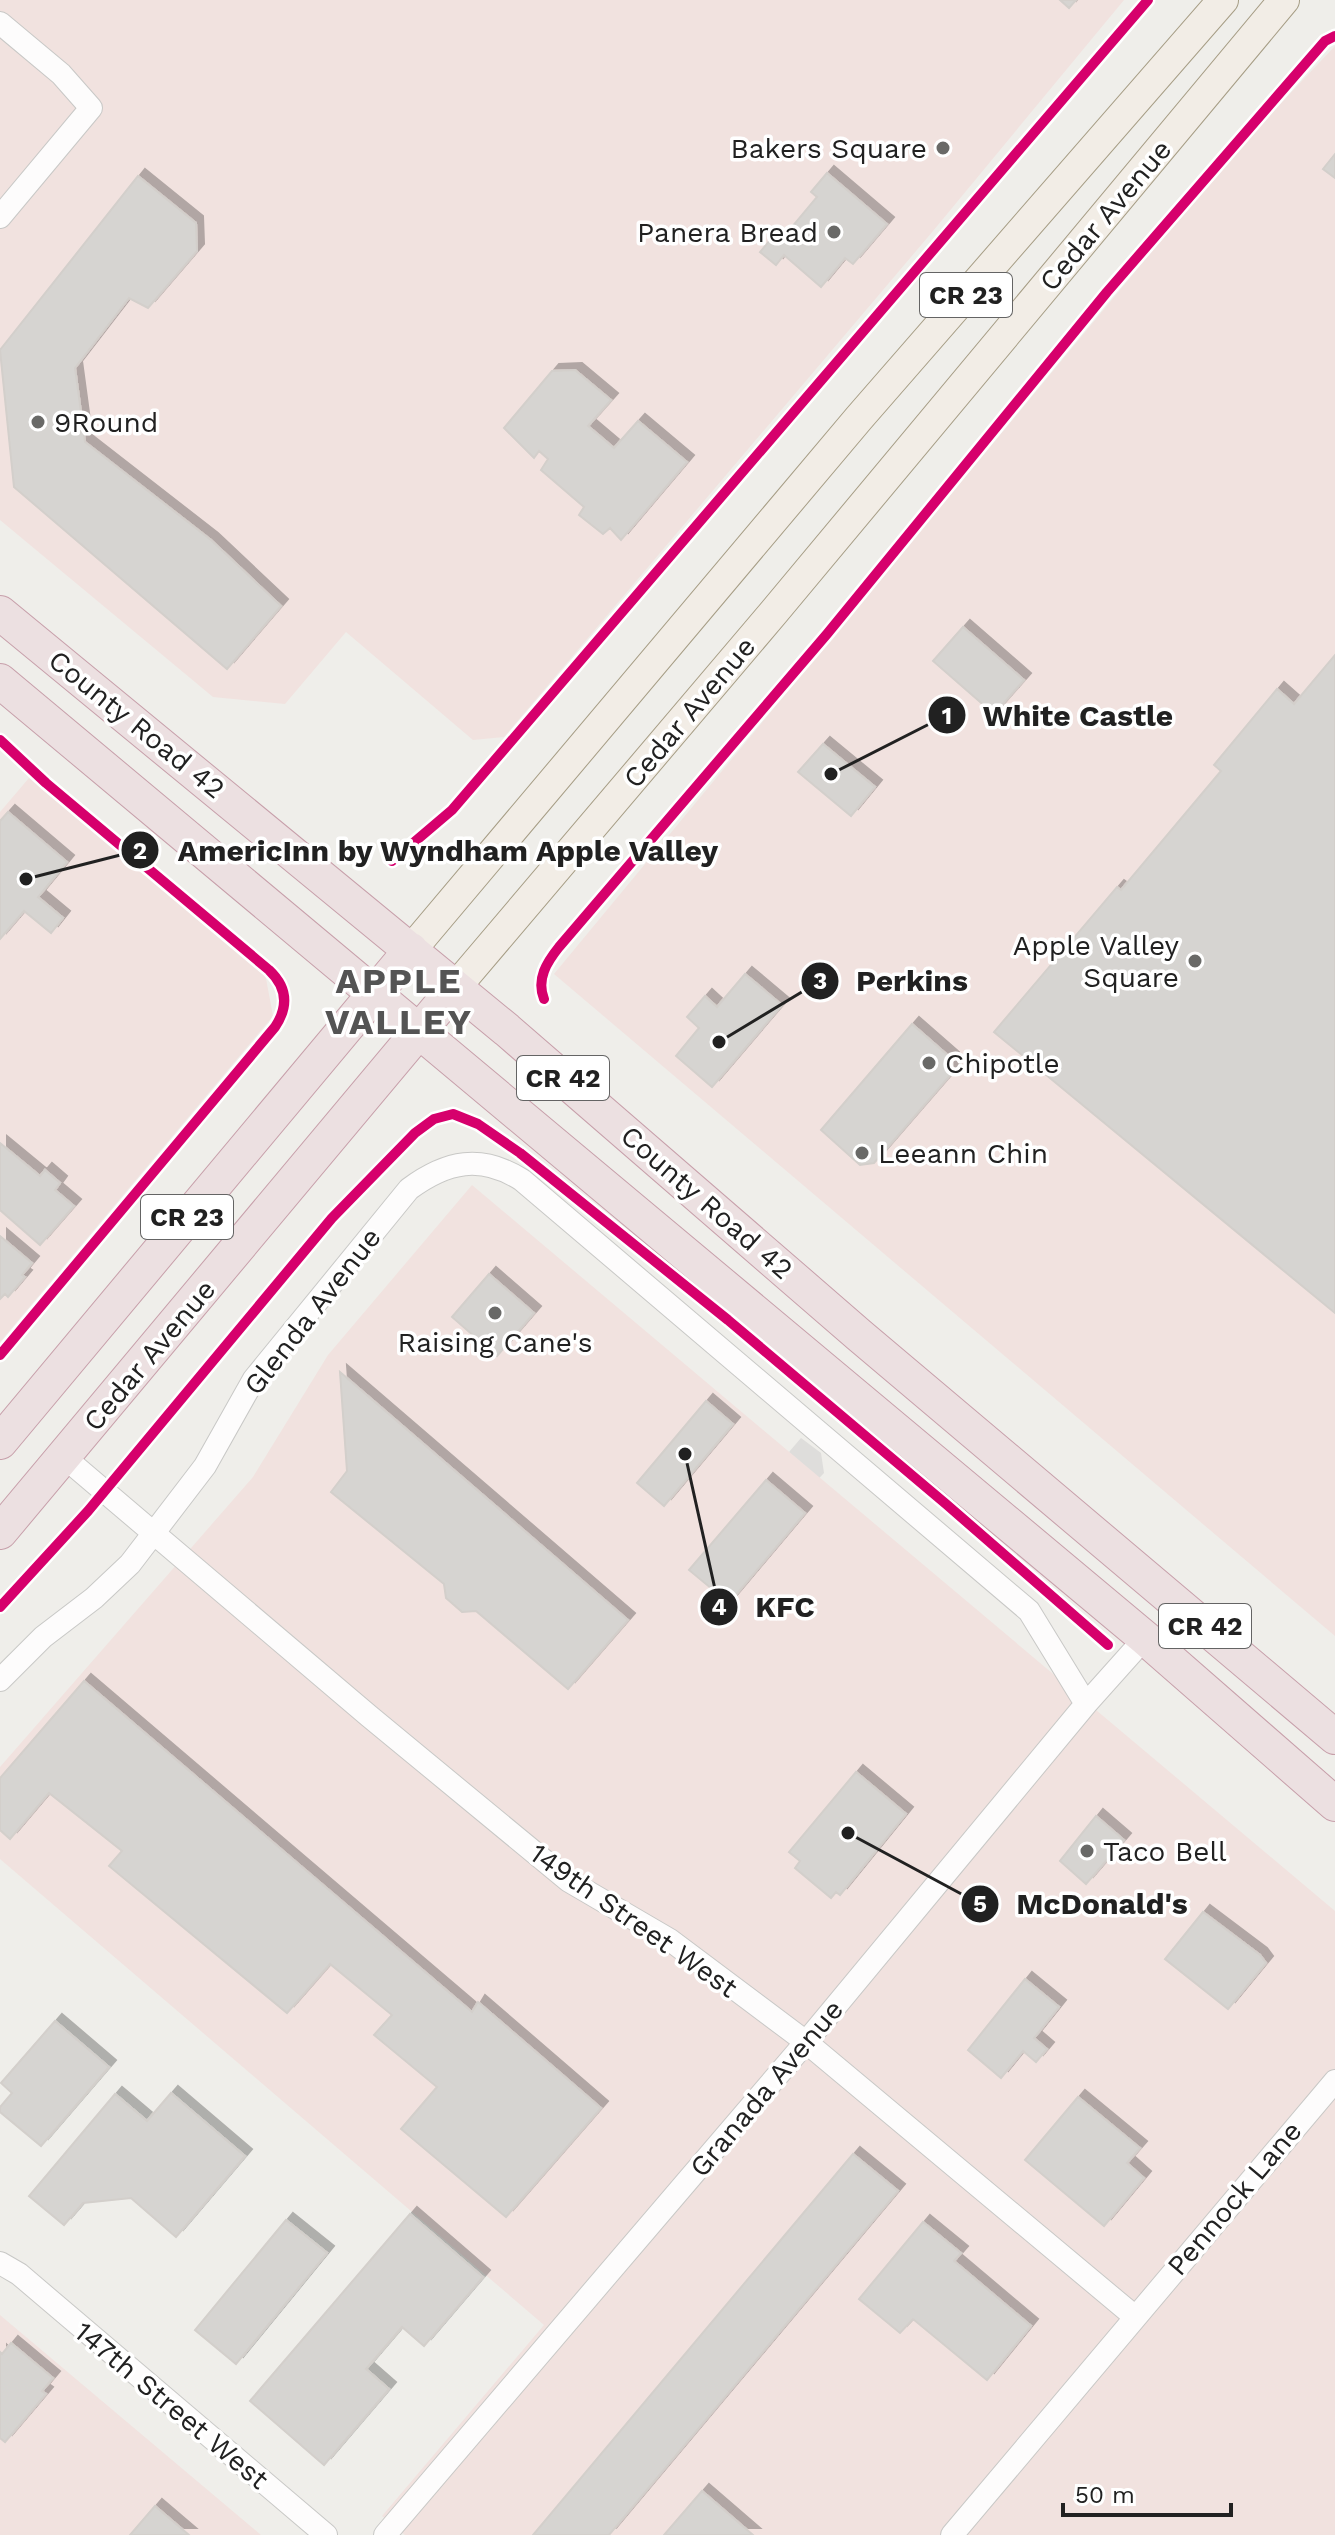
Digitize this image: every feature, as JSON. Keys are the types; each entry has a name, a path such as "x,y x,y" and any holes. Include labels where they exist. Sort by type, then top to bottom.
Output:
{"highway":[{"name":"County Road 42","path":"0,613 411,950 670,1169 859,1335 1335,1737"},
{"name":"County Road 42","path":"0,681 1145,1638 1335,1804"},
{"name":"Cedar Avenue","path":"0,1442 411,950"},
{"name":"Cedar Avenue","path":"0,1532 455,988"}],"main road":[{"name":"Cedar Avenue","path":"411,950 859,418 1223,0"},
{"name":"Cedar Avenue","path":"455,988 764,624 1284,0"}],"street":[{"path":"0,23 61,74 91,108 0,217"},
{"name":"Glenda Avenue","path":"0,1680 43,1637 94,1598 130,1564 205,1466 254,1379 409,1189 441,1169 463,1164 496,1167 522,1180 1029,1611 1086,1704"},
{"name":"149th Street West","path":"64,1457 569,1881 670,1940 806,2042 1134,2316"},
{"name":"Granada Avenue","path":"385,2535 806,2042 1086,1704 1145,1638"},
{"name":"Pennock Lane","path":"952,2535 1335,2081"},
{"name":"147th Street West","path":"0,2251 10,2268 326,2535"}],"shaded area":[{"path":"0,0 1124,0 933,231 504,737 473,740 346,632 285,704 213,697 0,520"},
{"path":"1335,46 1335,1636 554,974 1230,157"},
{"path":"29,778 265,973 273,1016 0,1342 0,812"},
{"path":"472,1185 1335,1911 1335,2535 405,2535 382,2516 544,2325 0,1859 0,1767 253,1477 328,1355"},
{"path":"801,1438 821,1453 824,1473 800,1498 772,1472"},
{"path":"0,2315 261,2535 0,2535"}],"building":[{"path":"1060,0 1076,0 1069,8"},
{"path":"1335,154 1335,178 1323,169"},
{"name":"Panera Bread","path":"827,173 887,224 853,264 845,258 821,287 784,255 776,265 760,252 770,240 777,245 817,197 811,192"},
{"path":"138,176 196,223 197,251 148,308 129,298 75,368 85,442 211,540 281,606 227,669 14,487 0,350"},
{"path":"575,370 611,400 588,426 614,448 638,421 687,462 621,540 610,528 603,534 579,515 584,507 541,470 548,459 539,451 534,458 504,428 552,371"},
{"path":"963,627 1024,680 994,714 933,661"},
{"name":"Apple Valley Square","path":"1335,655 1335,1313 994,1032 1117,887 1121,890 1221,771 1214,765 1277,689 1294,704"},
{"path":"823,744 875,787 851,816 798,772"},
{"path":"8,812 67,862 38,897 63,918 51,933 24,911 0,939 0,821"},
{"path":"745,974 782,1005 712,1087 676,1056 699,1028 687,1017 705,996 717,1007"},
{"path":"912,1024 952,1059 953,1072 874,1163 860,1165 821,1130"},
{"path":"0,1143 40,1176 45,1170 60,1183 55,1190 74,1206 40,1245 0,1210"},
{"path":"0,1236 32,1263 8,1297 5,1294 0,1299"},
{"path":"489,1274 534,1313 497,1356 452,1317"},
{"path":"340,1372 628,1620 568,1689 476,1611 462,1612 446,1598 444,1584 331,1492 347,1471"},
{"path":"706,1401 733,1424 664,1506 637,1483"},
{"path":"766,1480 805,1513 729,1603 689,1570"},
{"path":"84,1681 472,2012 478,2002 601,2108 506,2217 401,2129 437,2087 374,2035 392,2015 330,1964 287,2013 109,1866 122,1851 49,1793 10,1839 0,1830 0,1778"},
{"path":"856,1772 906,1814 840,1895 836,1892 831,1898 795,1868 800,1861 789,1852"},
{"path":"1096,1816 1124,1840 1086,1884 1060,1861"},
{"path":"1203,1912 1260,1955 1266,1963 1228,2009 1165,1959"},
{"path":"1025,1979 1059,2007 1034,2038 1047,2049 1036,2062 1023,2051 1001,2078 968,2050"},
{"path":"55,2021 109,2067 41,2146 0,2112 0,2107 12,2093 1,2083"},
{"path":"171,2093 245,2156 176,2237 131,2198 83,2203 64,2225 29,2196 115,2094 147,2121"},
{"path":"1078,2097 1140,2148 1127,2163 1144,2178 1104,2226 1025,2160"},
{"path":"853,2154 898,2191 609,2535 533,2535"},
{"path":"410,2214 483,2277 424,2346 402,2327 366,2369 389,2389 324,2465 250,2401"},
{"path":"286,2220 327,2253 236,2364 195,2330"},
{"path":"923,2222 961,2253 954,2261 1031,2326 987,2380 913,2319 900,2333 859,2299"},
{"path":"11,2343 53,2378 42,2391 46,2394 5,2442 0,2438 0,2352 2,2354"},
{"path":"702,2491 753,2535 664,2535"},
{"path":"155,2506 189,2535 130,2535"}],"cycle path":[{"path":"392,861 452,810 1148,0"},
{"path":"544,999 542,978 559,947 827,634 1107,292 1325,41 1335,36"},
{"path":"0,740 46,783 269,970 280,983 284,997 280,1019 275,1027 0,1355"},
{"path":"0,1607 88,1511 332,1218 415,1133 434,1119 453,1114 478,1124 520,1153 728,1320 1108,1645"}],"place":[{"name":"Bakers Square","path":"943,148"},
{"name":"Panera Bread","path":"834,232"},
{"name":"9Round","path":"38,422"},
{"name":"White Castle","path":"831,774"},
{"name":"AmericInn by Wyndham Apple Valley","path":"26,879"},
{"name":"Apple Valley Square","path":"1195,961"},
{"name":"Perkins","path":"719,1042"},
{"name":"Chipotle","path":"929,1063"},
{"name":"Leeann Chin","path":"862,1153"},
{"name":"Raising Cane's","path":"495,1313"},
{"name":"KFC","path":"685,1454"},
{"name":"McDonald's","path":"848,1833"},
{"name":"Taco Bell","path":"1087,1851"}],"district":[{"name":"APPLE VALLEY","path":"399,1000"}]}
